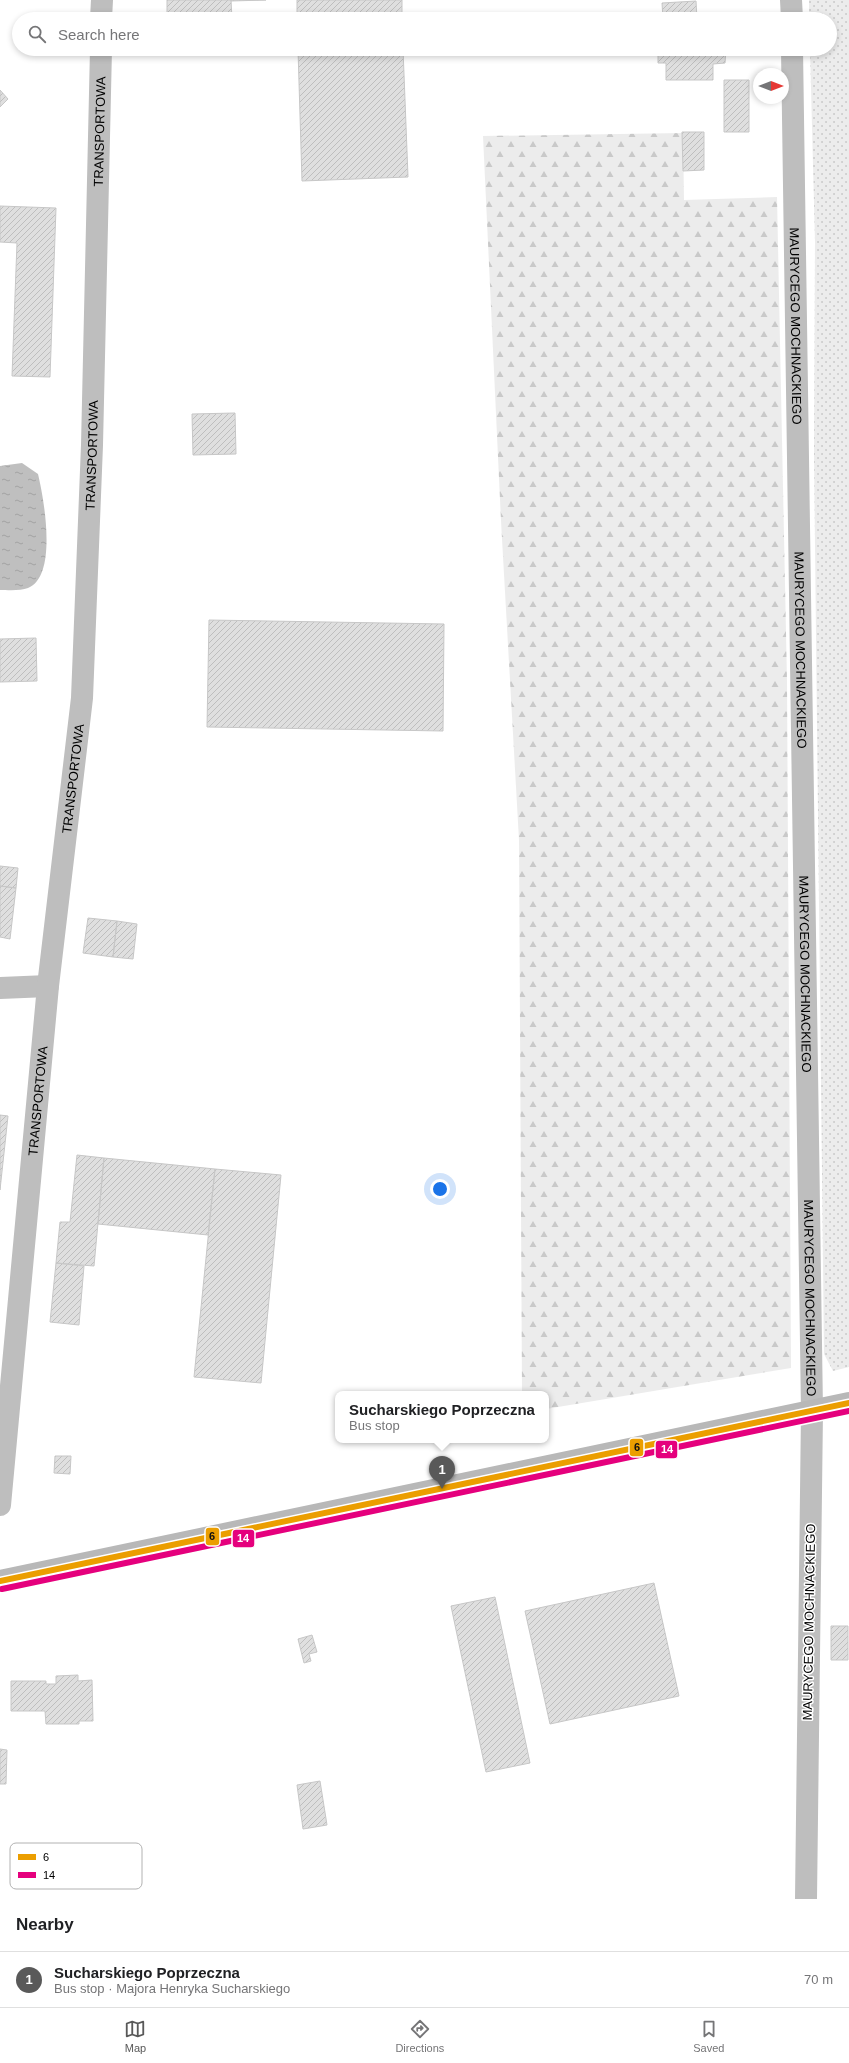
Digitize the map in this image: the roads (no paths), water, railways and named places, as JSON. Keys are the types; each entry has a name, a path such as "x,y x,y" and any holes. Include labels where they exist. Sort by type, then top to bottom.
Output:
{"street":[{"path":"102,0 102,12"},
{"path":"792,0 792,12"},
{"name":"TRANSPORTOWA","path":"0,1505 48,986 82,698 92,445 100,56"},
{"name":"MAURYCEGO MOCHNACKIEGO","path":"792,56 812,1411 806,1899"},
{"path":"0,988 48,986"},
{"path":"0,1581 849,1403"}],"water":[{"path":"22,463 38,474 45,518 46,553 43,569 37,581 25,589 0,590 0,466"}],"place":[{"name":"Sucharskiego Poprzeczna","path":"442,1489"}]}
